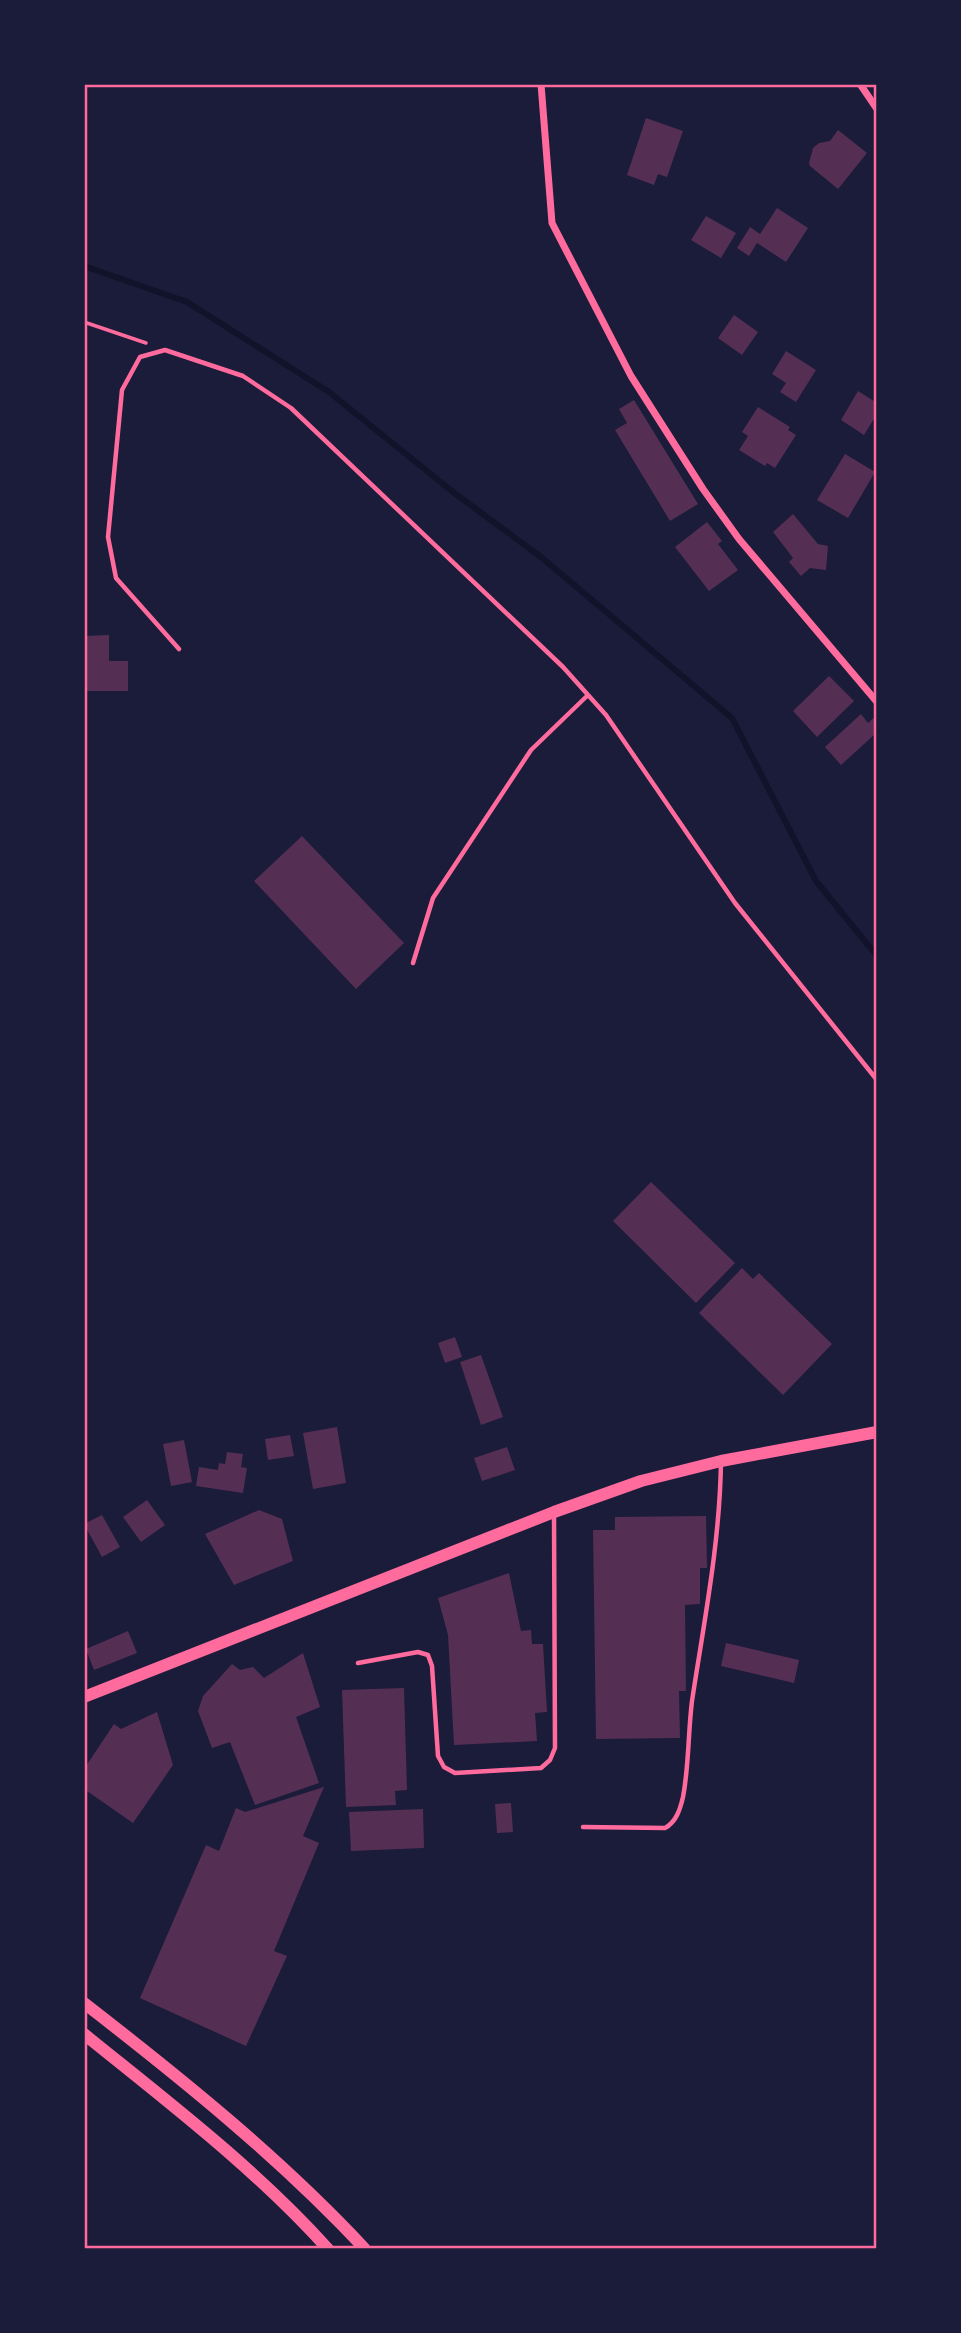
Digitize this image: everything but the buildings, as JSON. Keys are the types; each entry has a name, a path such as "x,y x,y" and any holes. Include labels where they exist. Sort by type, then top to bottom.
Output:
{"main road":[{"path":"84,1697 554,1512 641,1481 721,1461 877,1432"},
{"path":"84,2003 245,2133 324,2206 365,2249"},
{"path":"84,2034 230,2152 274,2192 328,2249"}],"street":[{"path":"541,84 552,223 631,376 739,540 877,702"},
{"path":"860,84 877,109"}],"lane":[{"path":"179,649 116,578 108,537 122,390 140,357 165,349 243,376 291,408 564,667 606,715 735,903 877,1080"},
{"path":"413,963 433,898 531,750 588,695"},
{"path":"583,1827 665,1828 672,1825 677,1817 682,1798 690,1716 720,1506 721,1461"},
{"path":"358,1663 418,1652 428,1655 432,1666 438,1756 444,1767 455,1773 541,1768 550,1760 555,1748 554,1512"}],"path":[{"path":"84,322 165,349"}],"waterway":[{"path":"84,266 187,302 329,392 453,492 541,557 732,718 816,881 877,956"}]}
